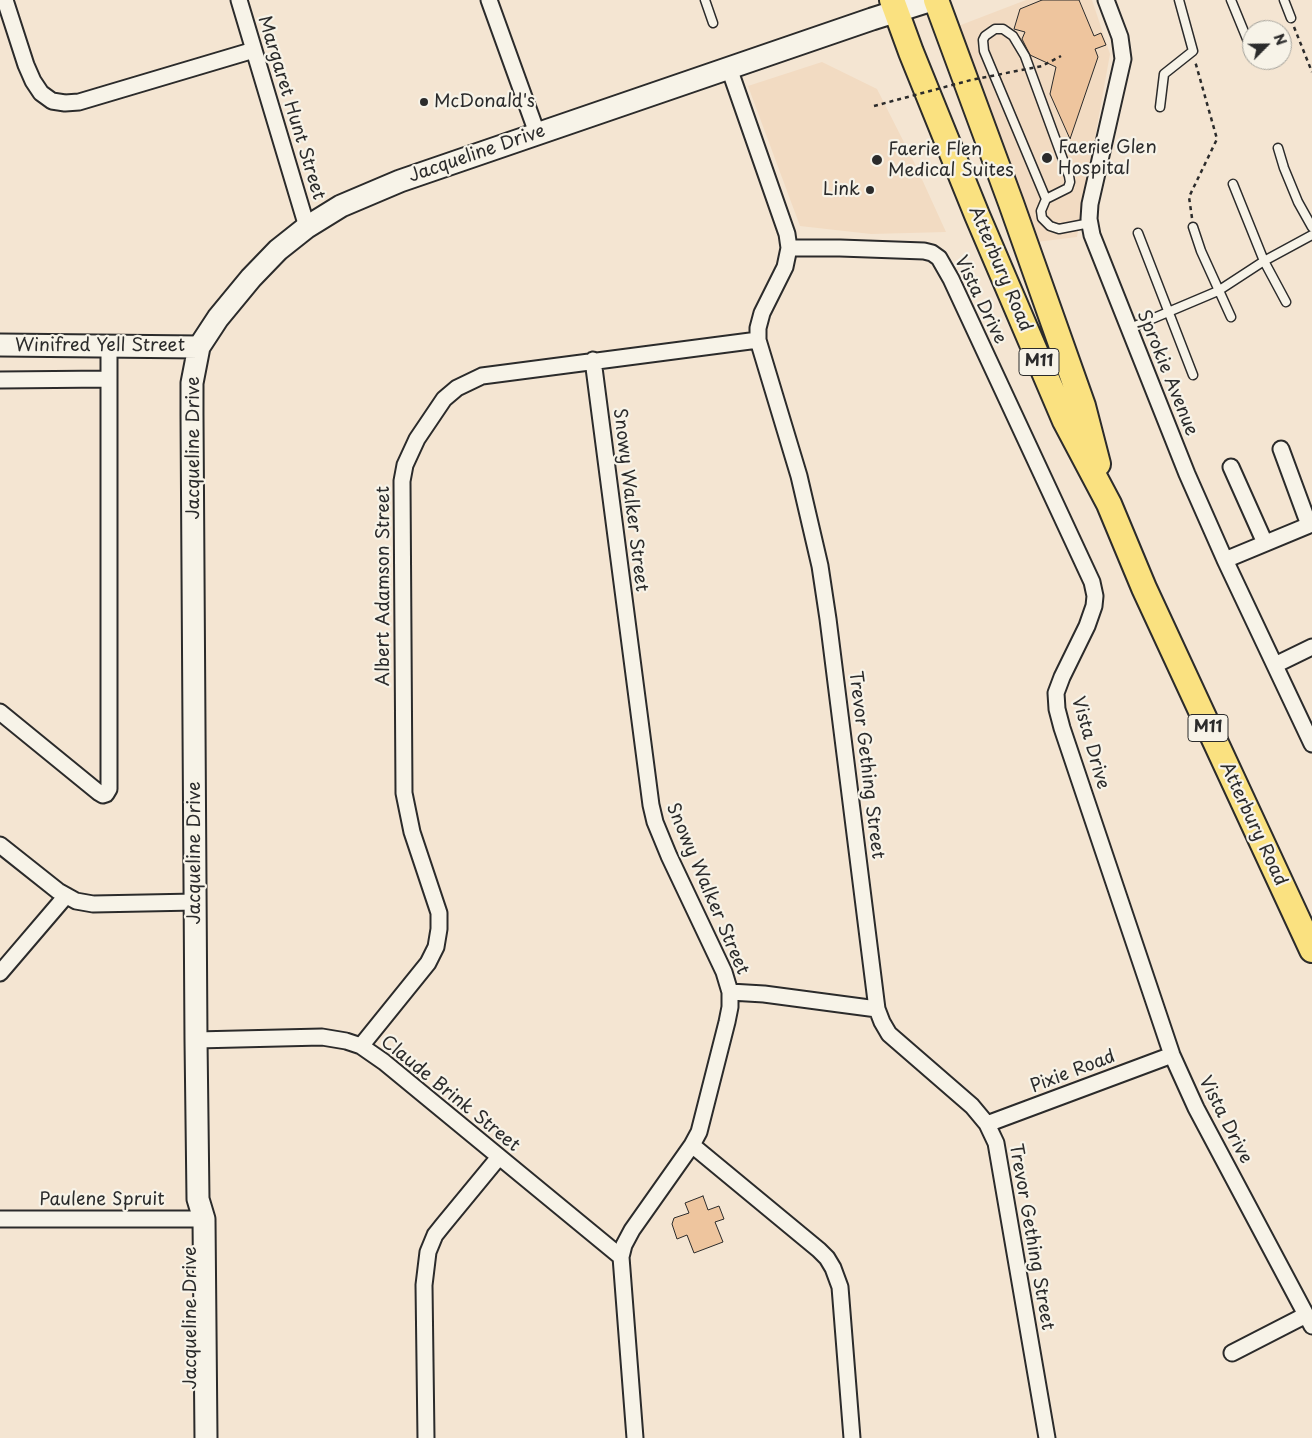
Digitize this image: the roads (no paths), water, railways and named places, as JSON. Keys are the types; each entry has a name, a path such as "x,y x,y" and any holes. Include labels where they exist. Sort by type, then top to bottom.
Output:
{"main road":[{"name":"Atterbury Road","path":"936,0 1083,406 1109,504"},
{"name":"Atterbury Road","path":"894,6 977,215 1065,421 1109,504 1148,596 1312,950"}],"street":[{"path":"5,0 33,81 44,96 52,101 83,101 254,50"},
{"name":"Margaret Hunt Street","path":"239,0 307,227"},
{"path":"489,0 537,133"},
{"name":"Jacqueline Drive","path":"206,1438 198,1212 196,1040 192,383 199,346 218,318 251,278 278,250 307,227 341,206 374,190 730,68 894,6 932,0"},
{"name":"Sprokie Avenue","path":"1106,0 1120,37 1123,59 1090,204 1090,223 1097,249 1187,474 1224,560 1312,744"},
{"name":"Trevor Gething Street","path":"730,68 785,227 789,248 785,267 759,322 758,340 797,470 820,566 877,1009 882,1022 891,1036 972,1106 987,1124 996,1143 1047,1438"},
{"name":"Vista Drive","path":"789,248 924,251 932,253 938,258 951,279 1092,582 1094,606 1088,626 1056,693 1057,709 1172,1055 1196,1108 1309,1320"},
{"name":"Albert Adamson Street","path":"361,1046 428,963 436,947 440,929 439,913 412,832 404,793 402,494 405,465 417,439 435,410 451,392 464,384 488,374 758,340"},
{"name":"Winifred Yell Street","path":"0,345 199,346"},
{"path":"0,712 98,792 102,795 106,794 109,789 109,346"},
{"name":"Snowy Walker Street","path":"593,360 651,805 655,822 669,856 724,972 730,992 730,1007 699,1132 692,1145 632,1230 620,1257 635,1438"},
{"path":"0,380 109,379"},
{"path":"1224,560 1310,525 1280,449"},
{"path":"1231,467 1265,543"},
{"path":"1275,665 1312,647"},
{"path":"0,845 65,896 76,901 93,904 196,902"},
{"path":"0,973 65,896"},
{"path":"730,992 764,994 877,1009"},
{"name":"Claude Brink Street","path":"196,1040 322,1037 361,1046 378,1057 620,1257"},
{"name":"Pixie Road","path":"987,1124 1172,1055"},
{"path":"692,1145 819,1250 833,1268 840,1287 852,1438"},
{"path":"426,1438 424,1285 428,1252 432,1241 443,1225 499,1157"},
{"name":"Jacqueline Drive","path":"192,1438 198,1212"},
{"name":"Paulene Spruit","path":"0,1219 198,1212"},
{"path":"1232,1353 1309,1320"}],"lane":[{"path":"705,0 713,23"},
{"path":"1160,108 1164,74 1193,51 1179,0"},
{"path":"1231,0 1242,27"},
{"path":"1284,0 1291,18"},
{"path":"1046,199 984,51 983,40 985,36 995,29 1003,29 1013,36 1025,56 1070,176 1068,188 1046,199 1041,216 1050,226 1061,230 1090,223"},
{"path":"1278,148 1295,194 1312,227"},
{"path":"1233,184 1264,261 1286,302"},
{"path":"1193,227 1201,251 1231,317"},
{"path":"1138,233 1193,375"},
{"path":"1128,329 1218,290 1264,261 1312,235"}],"place":[{"name":"McDonald's","path":"424,102"},
{"name":"Faerie Glen Hospital","path":"1047,158"},
{"name":"Faerie Flen Medical Suites","path":"877,160"},
{"name":"Link","path":"870,190"}]}
